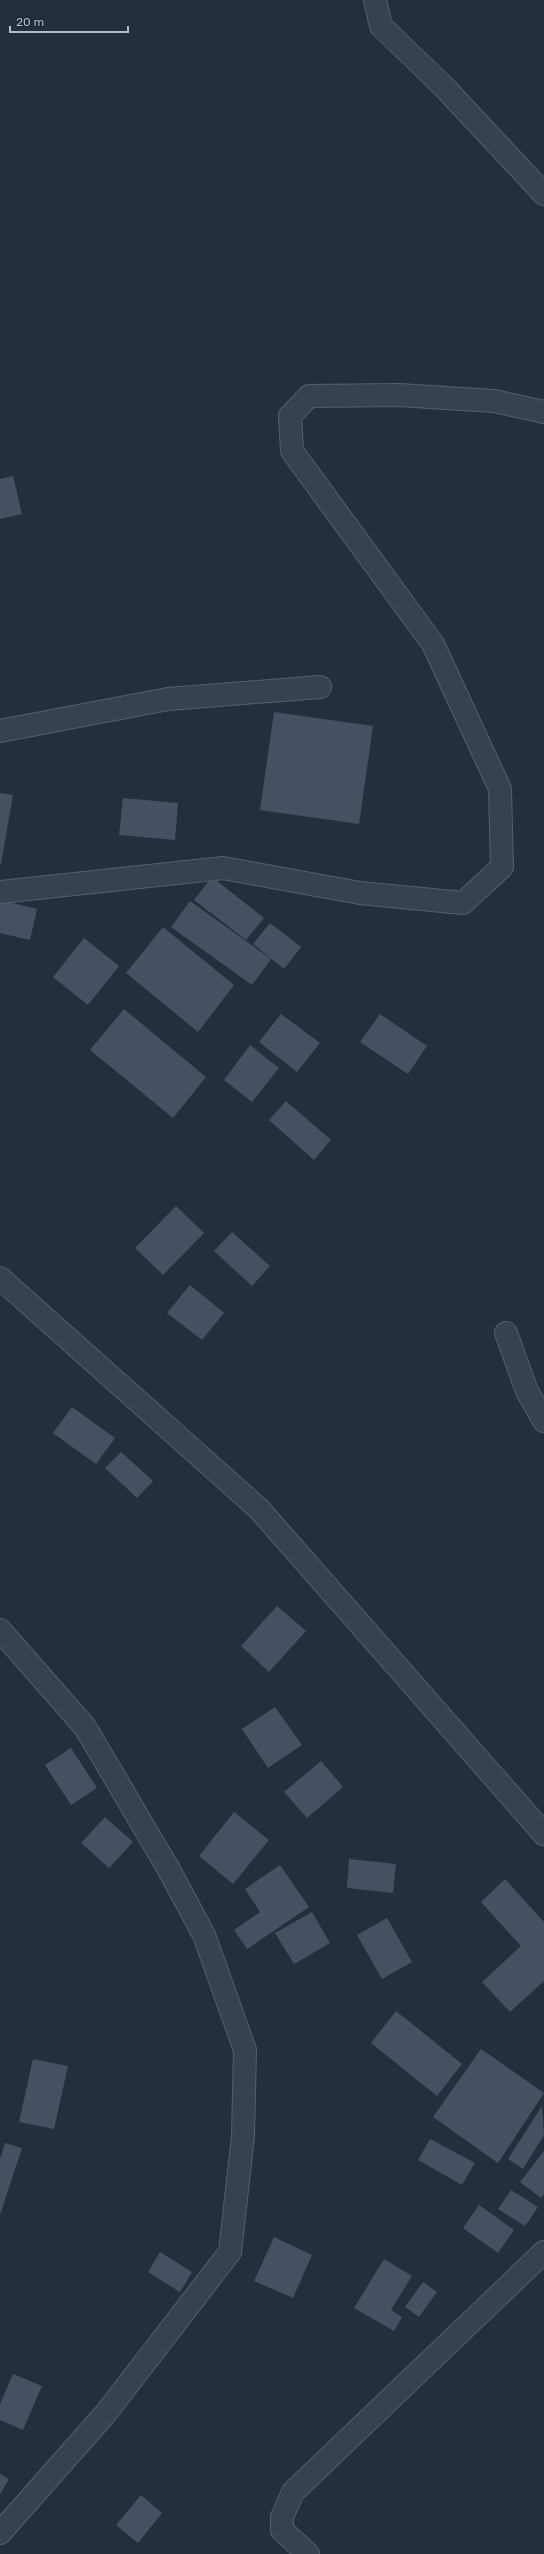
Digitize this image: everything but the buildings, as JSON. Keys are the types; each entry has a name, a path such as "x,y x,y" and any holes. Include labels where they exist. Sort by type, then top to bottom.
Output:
{"street":[{"path":"375,0 381,26 445,88 544,194"},
{"path":"0,892 223,868 360,893 463,903 502,867 500,789 433,644 292,451 290,416 309,396 399,395 494,401 544,412"},
{"path":"0,731 168,699 320,687"},
{"path":"0,1278 259,1509 544,1834"},
{"path":"506,1333 527,1391 544,1421"},
{"path":"0,1630 85,1727 164,1861 204,1935 245,2050 243,2136 230,2252 106,2413 0,2533"},
{"path":"308,2554 282,2530 282,2517 293,2492 544,2252"}]}
